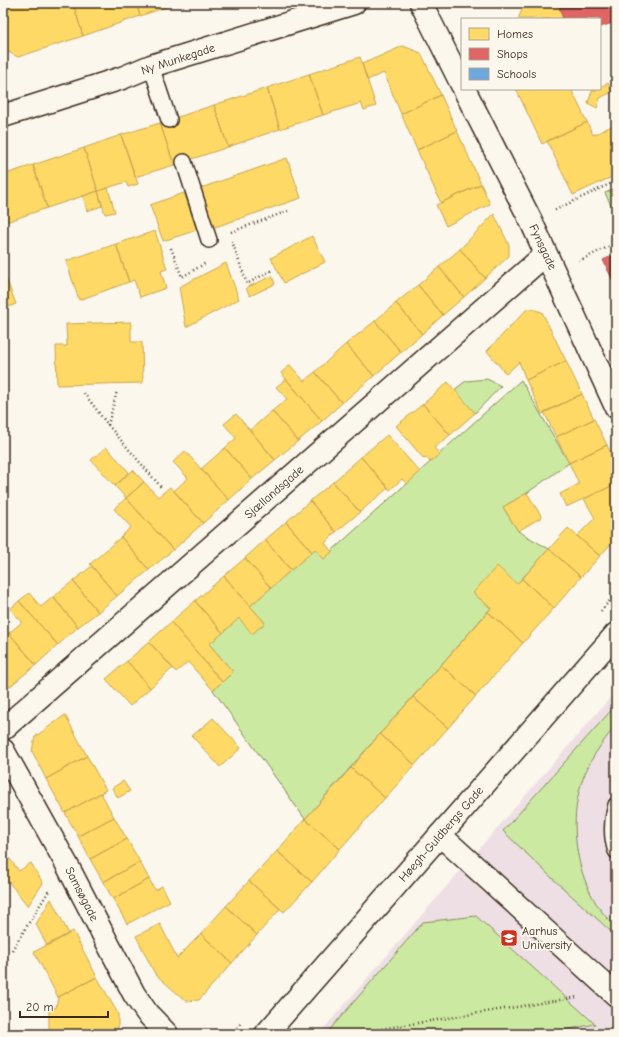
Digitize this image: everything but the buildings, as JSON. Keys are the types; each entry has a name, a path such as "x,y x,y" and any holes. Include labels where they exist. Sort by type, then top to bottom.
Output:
{"street":[{"name":"Ny Munkegade","path":"3,116 122,78 151,66 354,3"},
{"path":"421,3 461,83"},
{"name":"Fynsgade","path":"465,90 531,221 616,407"},
{"name":"Sjællandsgade","path":"3,729 550,264"},
{"name":"Høegh-Guldbergs Gade","path":"266,1034 616,634"},
{"name":"Samsøgade","path":"3,750 66,863 134,994 147,1012 168,1034"},
{"path":"440,835 614,993"}],"lane":[{"path":"151,66 169,120"},
{"path":"184,162 209,240"},
{"path":"616,806 613,817 614,845 616,852"}],"path":[{"path":"531,221 616,181"},
{"path":"171,248 182,277 215,257 209,240 288,211"},
{"path":"229,233 247,284 272,270"},
{"path":"550,264 616,243"},
{"path":"108,425 117,391"},
{"path":"84,392 108,425 161,487"},
{"path":"12,950 66,863"},
{"path":"350,1034 614,993"}],"shaded area":[{"name":"Aarhus University","path":"616,691 616,1034 319,1034 485,842"}],"green space":[{"path":"616,188 616,216 605,193"},
{"path":"487,379 501,386 475,413 454,390 466,381"},
{"path":"521,380 569,463 527,493 503,507 518,531 549,549 517,584 473,593 491,608 305,819 213,690 233,672 209,644 239,618 253,633 265,623 250,606 315,549 324,558"},
{"path":"616,705 616,724 591,760 580,788 576,809 575,831 583,874 591,894 602,912 616,927 616,936 503,831"},
{"path":"476,916 595,1024 544,1034 326,1034 423,922"}],"place":[{"name":"Aarhus University","path":"509,938"}]}
